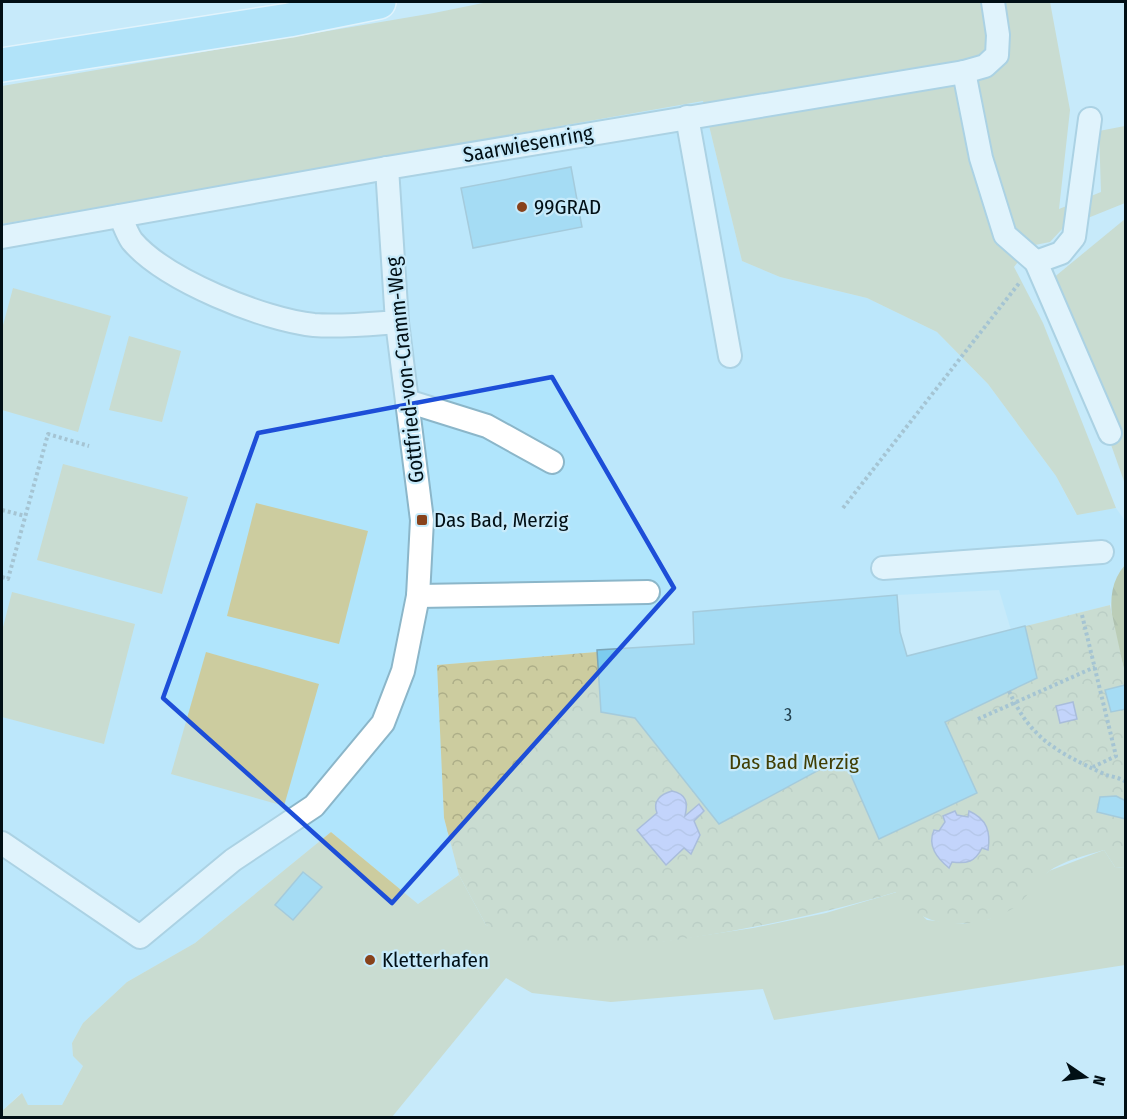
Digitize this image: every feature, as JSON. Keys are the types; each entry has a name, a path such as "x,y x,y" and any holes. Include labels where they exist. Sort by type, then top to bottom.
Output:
{"highway":[{"path":"2,65 290,20 379,2"}],"street":[{"name":"Saarwiesenring","path":"2,237 387,168 964,72 986,66 997,55 998,35 993,2"},
{"path":"964,72 981,158 1005,235 1036,262 1110,433"},
{"path":"687,117 730,356"},
{"path":"1036,262 1061,253 1074,237 1090,119"},
{"name":"Gottfried-von-Cramm-Weg","path":"2,843 140,937 233,860 314,806 383,723 403,671 418,596 422,520 397,322 387,168"},
{"path":"120,216 131,240 156,264 196,286 258,311 313,325 397,322"},
{"path":"407,401 486,426 552,462"},
{"path":"883,568 1102,552"},
{"path":"418,596 648,592"}],"path":[{"path":"843,508 1036,262"},
{"path":"2,577 8,579 48,434 89,446"},
{"path":"2,510 25,516"},
{"path":"1082,615 1116,756 1092,766"},
{"path":"978,720 1095,667"},
{"path":"1009,691 1032,731 1047,745 1125,782"}],"highlighted area":[{"path":"552,377 674,588 392,903 163,698 258,433"}],"shaded area":[{"path":"703,101 742,261 780,277 867,298 937,332 988,384 1056,476 1076,514 1116,508 1125,521 1125,565 1121,570 1110,605 1011,630 999,590 897,595 694,612 694,644 438,665 444,818 459,875 418,904 331,832 195,943 127,982 83,1023 72,1043 73,1056 83,1066 62,1105 28,1105 21,1093 2,1111 2,224"}],"green space":[{"path":"488,2 1050,2 1070,110 1059,209 1101,192 1099,131 1125,126 1125,203 1063,228 1050,242 1030,246 1014,267 1043,323 1116,508 1077,515 1056,476 988,384 937,332 867,298 780,277 742,261 703,101 2,224 2,86"},
{"path":"1125,219 1125,484 1052,279"},
{"path":"13,288 111,316 78,432 2,410 2,329"},
{"path":"129,336 181,351 162,422 109,410"},
{"path":"63,464 188,497 162,594 37,560"},
{"path":"256,503 368,531 339,644 227,616"},
{"path":"1125,565 1125,674 1111,604 1117,577"},
{"path":"12,592 135,624 104,744 2,717 2,631"},
{"name":"Das Bad Merzig","path":"897,595 900,632 907,656 1110,605 1125,674 1125,868 1115,867 1104,850 1075,859 1048,872 1012,909 983,921 966,924 933,920 919,914 906,905 896,892 822,912 747,928 637,945 577,947 537,944 486,925 459,875 444,818 437,665 694,644 693,612"},
{"path":"206,652 319,684 284,806 171,774"},
{"path":"331,832 418,904 459,875 486,925 599,947 666,941 753,928 826,913 897,892 927,920 963,924 990,919 1049,871 1104,850 1115,867 1125,868 1125,965 774,1020 763,989 611,1002 532,993 506,978 392,1117 2,1118 2,1111 22,1093 28,1105 62,1105 83,1066 73,1056 72,1043 83,1023 127,982 195,943"}],"water":[{"path":"1073,702 1077,719 1060,723 1056,706"},
{"path":"672,791 681,794 685,800 685,816 699,804 704,811 694,821 700,835 691,854 684,848 666,865 637,830 657,813 658,799"},
{"path":"955,811 957,815 968,817 969,811 980,818 988,832 989,843 988,850 982,848 973,859 962,863 952,862 949,868 934,851 932,836 934,830 939,831 945,822 943,816"}],"building":[{"name":"99GRAD","path":"571,167 582,227 473,248 461,188"},
{"path":"897,595 900,632 907,656 1025,626 1037,678 945,722 977,793 879,839 843,757 719,824 635,718 601,712 597,650 694,644 693,612"},
{"path":"1125,685 1126,709 1111,712 1105,690"},
{"path":"1116,796 1126,801 1126,819 1097,812 1100,797"},
{"path":"303,872 322,887 293,920 275,905"}],"place":[{"name":"99GRAD","path":"522,207"},
{"name":"Das Bad, Merzig","path":"422,520"},
{"name":"Kletterhafen","path":"370,960"}]}
